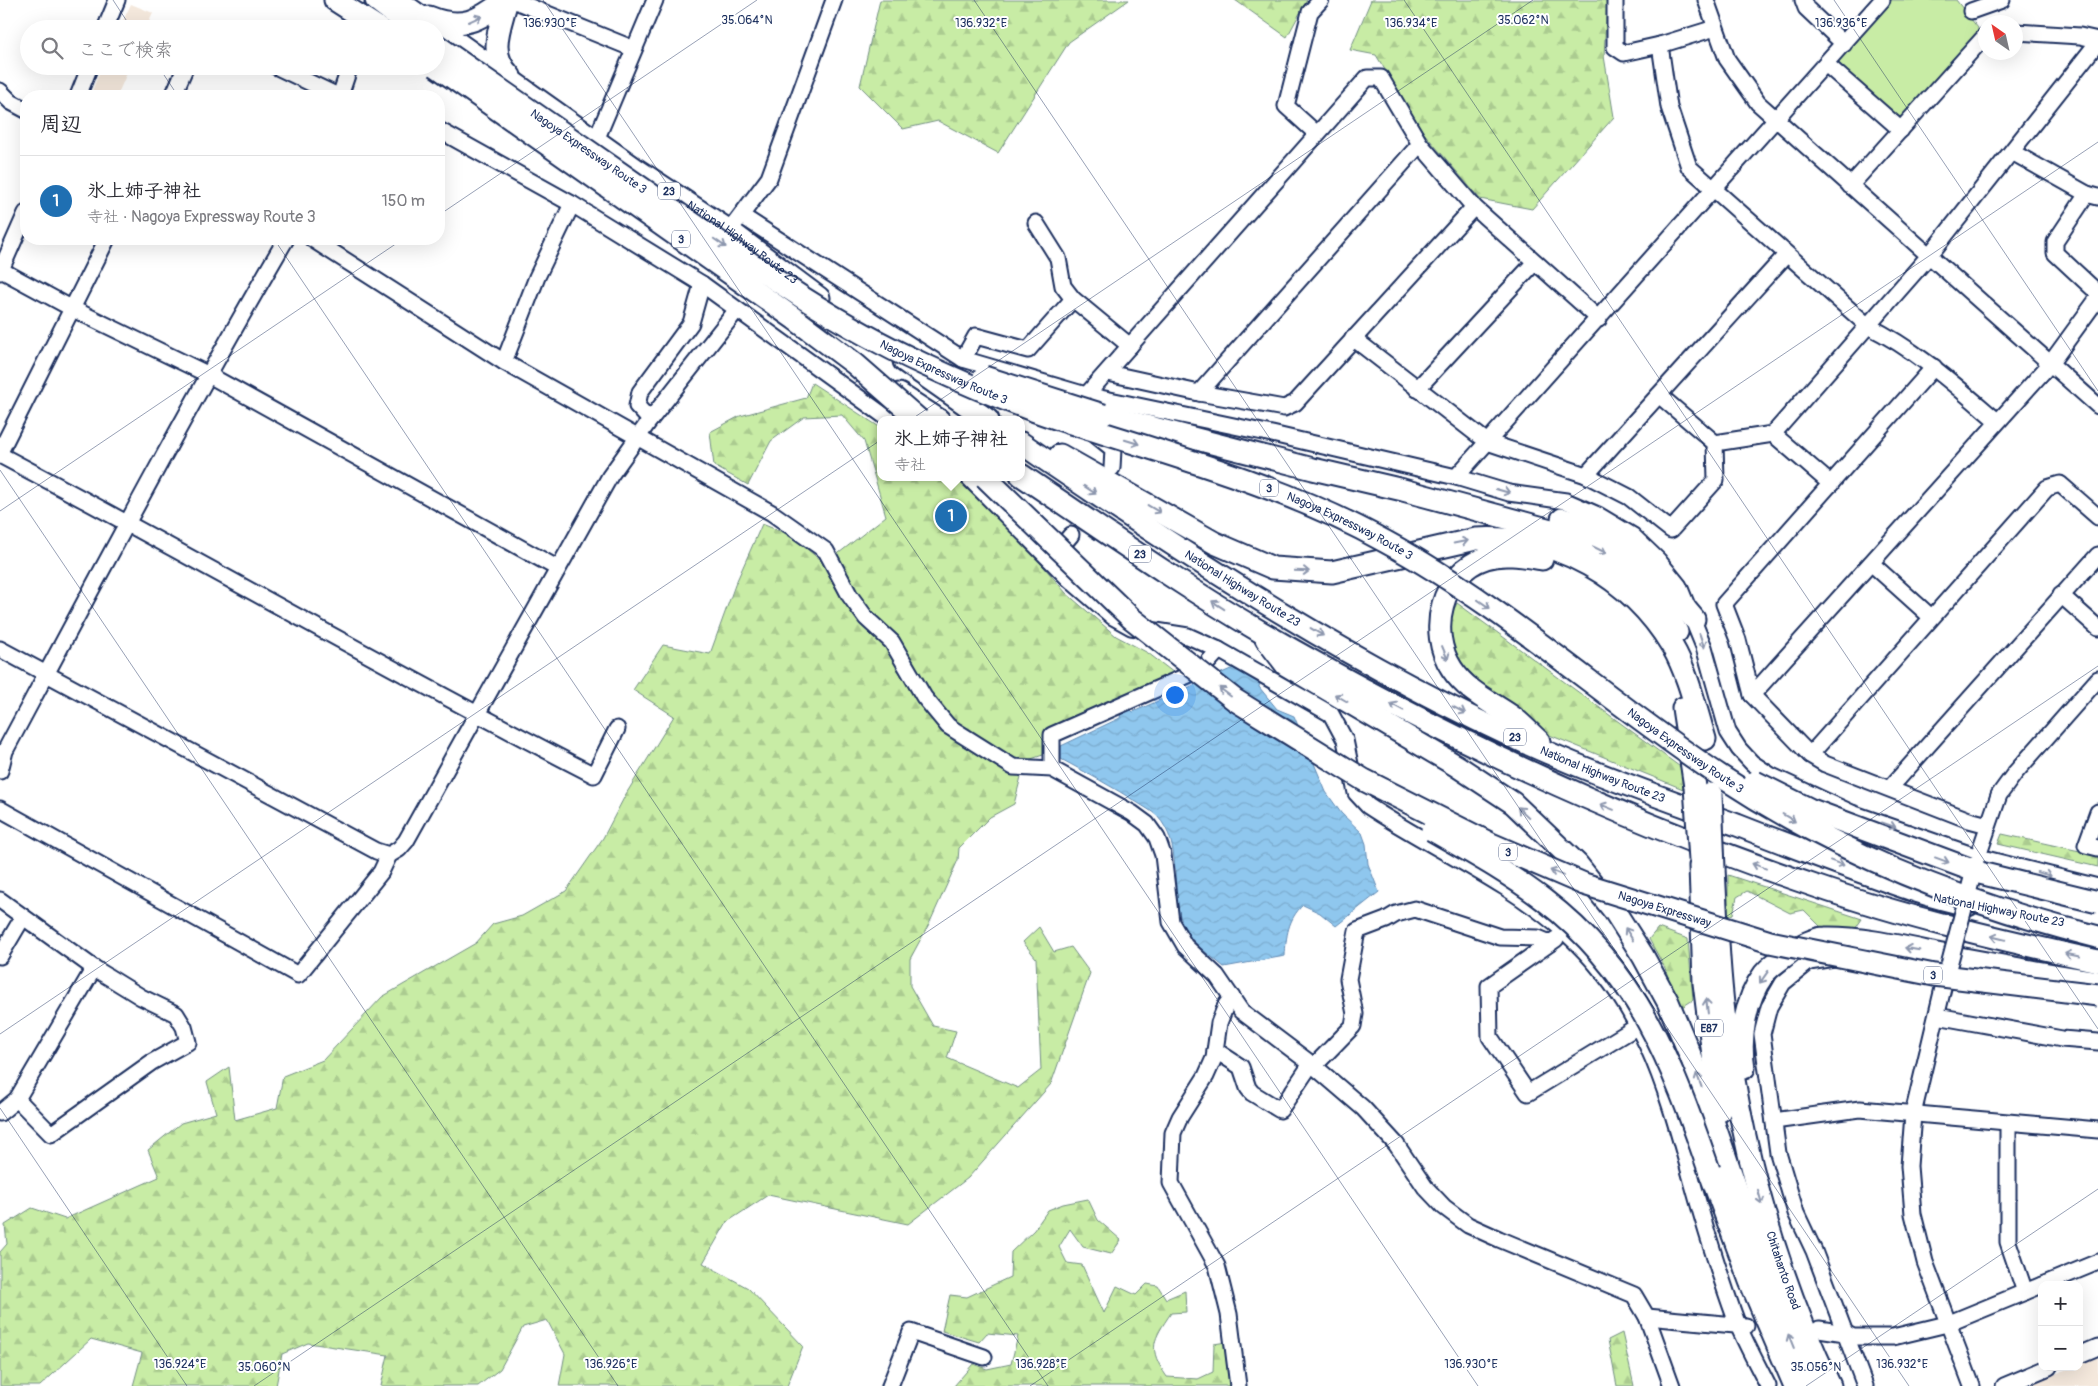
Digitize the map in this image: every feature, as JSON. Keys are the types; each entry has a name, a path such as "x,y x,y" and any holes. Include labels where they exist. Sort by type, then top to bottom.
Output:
{"highway":[{"path":"334,0 360,20"},
{"path":"334,0 366,20"},
{"path":"376,0 408,13 433,20"},
{"path":"445,23 471,22 506,0"},
{"path":"506,0 495,52 503,69 529,94"},
{"name":"National Highway Route 23","path":"408,13 418,20"},
{"name":"National Highway Route 23","path":"445,38 596,140 735,223 938,386 982,416"},
{"name":"Nagoya Expressway Route 3","path":"445,51 788,288 842,322 925,365 996,396 1071,423 1224,471 1311,504 1346,521 1389,543 1472,596 1630,712 1744,790 1798,823 1842,846 1970,901 2035,922 2098,937"},
{"name":"Nagoya Expressway Route 3","path":"445,72 795,319 855,364 914,416"},
{"path":"438,75 795,324 932,416"},
{"path":"925,365 969,372 1103,415 1218,443 1566,520 1616,541 1644,562 1694,619"},
{"path":"938,386 991,416"},
{"path":"1025,434 1215,543 1273,568 1332,572 1476,539 1511,540 1563,552 1600,570 1647,611 1660,628 1673,648 1693,699 1705,739"},
{"name":"National Highway Route 23","path":"1025,445 1119,510 1347,650 1470,716 1558,758 1935,898 2058,922 2098,927"},
{"name":"National Highway Route 23","path":"1025,478 1259,631 1400,708 1565,789 1688,840 1816,886 1935,923 2098,961"},
{"name":"3","path":"989,481 1131,618 1203,676 1265,720"},
{"path":"1407,485 1573,536 1609,554 1631,570 1658,600 1681,640 1703,700 1705,739 1703,791 1707,865"},
{"path":"1558,758 1513,718 1485,702 1452,668 1442,648 1439,629 1440,610 1446,594 1457,577 1468,567 1486,558 1522,555 1566,568 1599,585 1636,614 1660,651 1672,675 1703,791"},
{"path":"1259,631 1286,665 1457,766 1513,803 1577,864 1620,919 1668,1002 1694,1066 1738,1192"},
{"path":"1630,712 1702,750 1764,787 1809,809 1980,873 2098,902"},
{"path":"1265,720 1318,760 1370,794 1503,871 1545,901 1584,935 1608,960 1632,992 1673,1070 1750,1281 1795,1386"},
{"name":"Nagoya Expressway","path":"1265,720 1395,797 1514,854 1584,884 1770,942 1934,975 2098,995"},
{"name":"E87","path":"1707,865 1706,1003 1723,1128 1738,1192"},
{"name":"E87","path":"1707,865 1724,1019 1746,1150"},
{"path":"1746,1150 1750,1101 1742,1051 1745,1021 1755,991 1764,974 1778,961 1803,944 1823,938 1851,940 2098,982"},
{"path":"1770,942 1804,957 1930,985 2043,1004 2098,1010"},
{"name":"Chitahanto Road","path":"1746,1150 1778,1258 1830,1386"},
{"name":"Chitahanto Road","path":"1738,1192 1774,1298 1810,1386"},
{"path":"1750,1281 1752,1307 1781,1386"}],"street":[{"path":"109,20 117,0"},
{"path":"513,0 634,49"},
{"path":"596,140 655,0"},
{"path":"834,0 768,178 735,223 963,359 1086,395 1272,434 1456,477 1509,493 1566,501 1598,515 1633,536 1658,560 1679,586 1694,619 1728,732 1739,749 1752,763 1770,775 1852,813 1977,859 2098,887"},
{"path":"1317,134 1286,106 1310,12 1322,0"},
{"path":"1615,0 1615,47 1624,53 1660,45 1715,28"},
{"path":"1706,0 1727,59 1758,103 1928,257 2098,406"},
{"path":"1803,0 1806,8 1844,44"},
{"path":"1456,477 1599,320 1882,0"},
{"path":"1971,12 2002,0"},
{"path":"1659,395 1715,442 1773,434 1928,257 2098,41 2080,36 2023,32"},
{"path":"1850,186 1978,44"},
{"path":"1660,45 1669,107 1688,167 1786,256 1868,326 1896,340 1934,367 1997,421"},
{"path":"1826,64 1901,130"},
{"path":"80,90 86,75"},
{"path":"176,90 182,75"},
{"path":"294,75 326,90"},
{"path":"341,90 347,75"},
{"path":"1112,468 1113,449 1069,414 1108,373 1367,78 1381,78 1420,144 1474,207 1599,320"},
{"path":"0,91 11,102 20,107"},
{"path":"445,133 572,204 702,284 736,311 884,416"},
{"path":"1199,393 1420,144"},
{"path":"2012,152 2093,196 2055,242 2055,253 2098,293"},
{"path":"504,362 537,277 572,204"},
{"path":"1108,373 1199,393 1284,408 1295,403 1474,207"},
{"path":"1036,223 1058,258 1063,286 1073,299 1130,346"},
{"path":"20,226 0,271 73,309 207,374 557,568"},
{"path":"103,245 0,453 476,714 594,776 617,729"},
{"path":"0,771 5,751 126,522 207,374 282,245"},
{"path":"321,245 504,362 772,512 826,551 850,596 866,618 892,642 924,697 948,726 1013,766 1052,769 1132,813 1147,824 1157,838 1163,855 1171,922 1185,946 1217,976 1242,1012 1313,1065 1362,1108 1389,1137 1425,1187 1444,1207 1468,1224 1499,1239 1634,1295 1647,1317 1672,1386"},
{"path":"1586,475 1786,256"},
{"path":"1417,389 1535,262"},
{"path":"650,420 637,406 640,392 690,322 702,284"},
{"path":"1752,695 2050,364 2098,298"},
{"path":"963,359 976,336 1028,350 1073,299"},
{"path":"0,809 298,975 382,872 390,855 400,849 406,841 610,476 650,420 736,311"},
{"path":"1354,338 1487,442 1586,475 1630,497 1671,530 1716,480 1715,442"},
{"path":"1934,367 1724,604 1738,640 1752,695 1810,755 1825,764 1969,820 1988,825"},
{"path":"1773,434 1831,484"},
{"path":"972,481 1050,560 1113,617 1131,628 1188,636 1219,650 1331,714 1345,740 1356,793 1368,806 1486,875 1565,932 1602,973 1638,1026 1653,1056 1667,1093 1708,1238 1742,1326 1768,1386"},
{"path":"1810,755 2047,488 2060,484 2098,518"},
{"path":"1050,560 1072,534"},
{"path":"1890,788 2098,555"},
{"path":"1871,563 1931,617"},
{"path":"2061,595 2098,628"},
{"path":"0,648 376,851 390,855"},
{"path":"1052,769 1052,735 1202,669 1219,650"},
{"path":"1972,1386 1925,1262 1914,1214 1909,1166 1913,1114 1977,859 1999,795 2015,773 2098,679"},
{"path":"2098,812 2086,845 2098,848"},
{"path":"0,900 94,968 142,997 176,1014 184,1026 188,1042 152,1062 51,1134 17,1099"},
{"path":"1215,1050 1241,1067 1248,1088 1252,1093 1280,1110 1313,1065 1353,1026 1355,1014 1348,979 1357,931 1415,908 1500,937 1538,938 1550,943"},
{"path":"0,956 23,917"},
{"path":"1565,932 1489,986 1490,1037 1528,1093 1638,1026"},
{"path":"1865,1386 1814,1251 1796,1213 1778,1153 1762,1034 1769,1007 1783,983 1809,962 1841,957 1948,969 2098,995"},
{"path":"0,1114 17,1099 94,968"},
{"path":"1232,997 1226,1005 1219,1023 1215,1050 1206,1076 1180,1117 1173,1133 1171,1183 1217,1266 1229,1314 1238,1386"},
{"path":"1937,1016 2062,1039 2098,1042"},
{"path":"1774,1121 1860,1109 2098,1130"},
{"path":"2008,1123 2008,1242 2025,1292"},
{"path":"2052,1281 2098,1262"},
{"path":"1819,1329 1845,1333 1853,1337 1893,1337 1947,1324 2038,1287"},
{"path":"1647,1317 1742,1326"},
{"path":"890,1386 911,1332 984,1357"},
{"path":"2083,1353 2098,1347"},
{"path":"2004,1386 2040,1371"}],"shaded area":[{"path":"131,4 153,13 150,20 123,20"},
{"path":"98,75 126,75 120,90 92,90"},
{"path":"2098,1357 2098,1386 2027,1386 2063,1371 2083,1371 2083,1363"}],"green space":[{"path":"880,0 1129,0 1069,42 998,153 938,121 903,129 860,86"},
{"path":"1235,0 1307,0 1287,37"},
{"path":"1371,0 1607,0 1604,56 1614,117 1532,209 1480,199 1423,132 1376,55 1350,50"},
{"path":"1891,0 1956,0 1978,28 1977,34 1901,120 1895,119 1835,62"},
{"path":"812,383 877,425 877,481 958,481 1021,540 1066,593 1116,636 1148,653 1174,673 1049,730 1049,753 1025,761 1014,804 990,817 959,848 958,860 930,922 910,959 910,986 933,1026 956,1031 947,1058 1018,1088 1041,1070 1036,958 1023,942 1039,927 1054,952 1071,947 1090,973 1051,1084 968,1178 908,1224 768,1195 727,1222 703,1263 748,1288 803,1346 787,1386 559,1386 565,1354 547,1320 523,1327 500,1369 478,1386 381,1386 388,1355 308,1343 282,1354 276,1386 133,1386 142,1353 91,1339 40,1386 0,1386 0,1252 7,1244 5,1225 32,1208 65,1219 159,1177 148,1150 181,1123 216,1113 207,1082 229,1067 235,1120 277,1108 283,1076 323,1060 382,997 476,943 493,924 522,916 566,891 603,838 626,794 674,716 633,690 663,645 710,654 735,585 762,524 790,535 825,564 886,516 864,441 842,415 804,417 771,441 748,485 714,466 710,432 740,416 806,398"},
{"path":"1457,603 1683,769 1683,789 1547,734 1472,680 1454,651 1449,620"},
{"path":"2002,834 2098,855 2098,867 1998,844"},
{"path":"1728,875 1862,919 1855,929 1821,927 1804,910 1790,913 1747,891 1737,897 1733,914 1728,916"},
{"path":"1658,928 1688,939 1693,1000 1679,1009 1665,968 1649,939"},
{"path":"1088,1199 1098,1220 1121,1240 1111,1254 1083,1247 1070,1229 1059,1247 1067,1263 1082,1265 1104,1313 1117,1286 1136,1295 1147,1284 1158,1286 1166,1299 1185,1291 1186,1312 1171,1313 1160,1330 1155,1344 1157,1359 1167,1377 1198,1379 1213,1372 1214,1344 1226,1342 1229,1386 954,1386 973,1364 987,1369 1011,1364 1018,1336 987,1333 979,1342 942,1331 950,1295 967,1297 1010,1277 1011,1252 1034,1230 1048,1210 1063,1204"},
{"path":"1622,1333 1634,1386 1617,1386 1608,1340"}],"water":[{"path":"1233,668 1260,680 1259,687 1277,709 1294,716 1326,792 1341,813 1362,833 1366,844 1368,864 1379,892 1336,926 1320,913 1303,905 1291,922 1285,956 1224,967 1196,944 1184,927 1179,914 1174,855 1166,828 1157,816 1150,811 1119,791 1061,759 1061,746 1120,718 1122,708 1128,707 1133,712"}],"tunnel":[{"path":"1071,535 1100,487"}],"place":[{"name":"氷上姉子神社","path":"951,516"}]}
